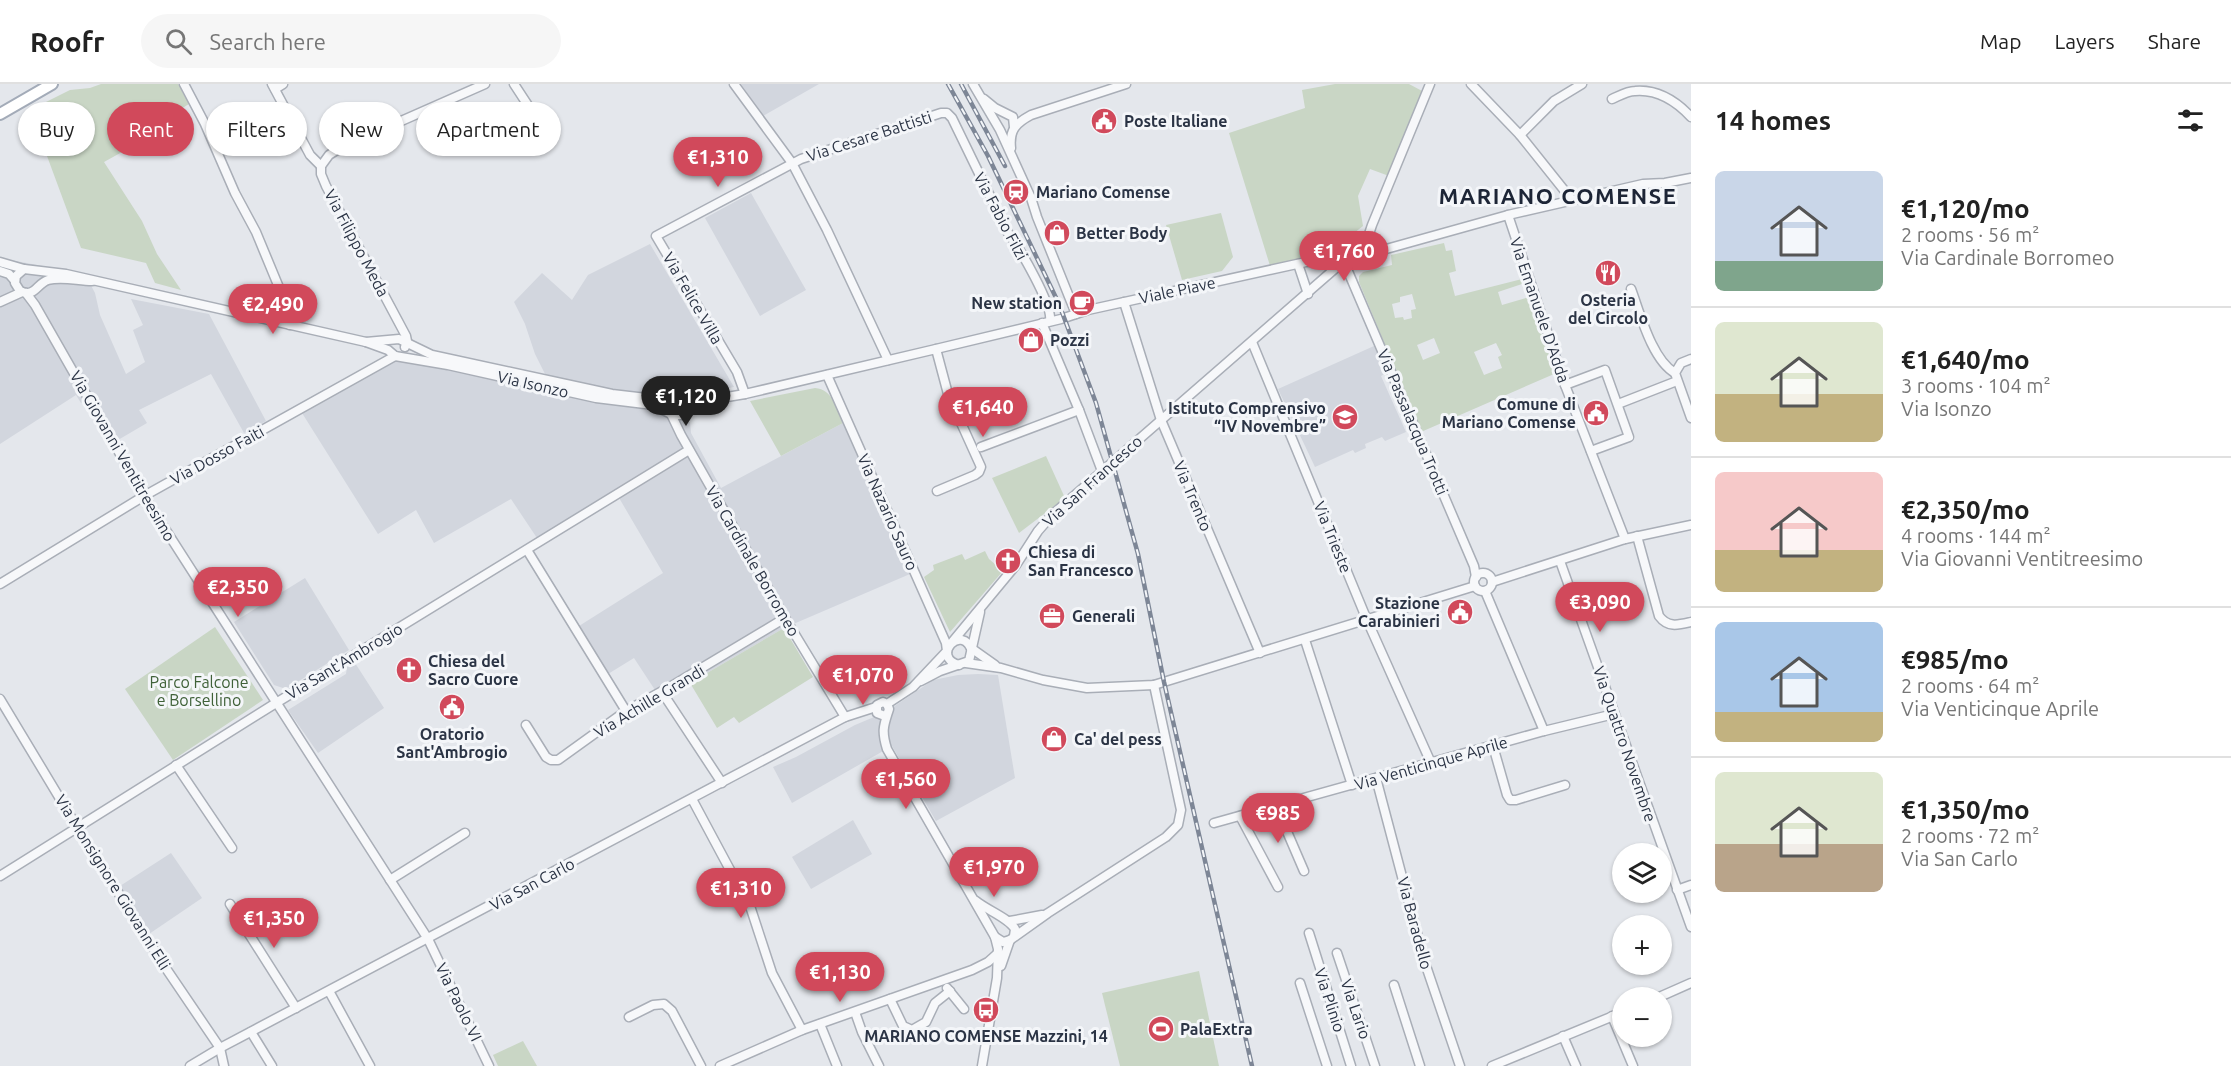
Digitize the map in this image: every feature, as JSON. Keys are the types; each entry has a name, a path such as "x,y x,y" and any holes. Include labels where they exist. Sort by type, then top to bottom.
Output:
{"main road":[{"path":"0,114 52,84"}],"street":[{"path":"184,84 205,124 234,193 261,244 290,312 290,325"},
{"path":"321,166 327,157 340,148 485,84"},
{"path":"514,84 526,102"},
{"path":"734,84 792,163 827,230 888,360"},
{"path":"973,84 998,127 1033,202 1076,314"},
{"path":"998,127 1006,132 1030,115 1126,84"},
{"path":"1369,248 1369,234 1430,84"},
{"path":"1471,84 1520,135 1572,200"},
{"path":"1520,135 1554,101 1582,84"},
{"name":"Via Filippo Meda","path":"277,86 310,155 321,166 321,174 326,186 407,338 399,342"},
{"path":"1612,99 1634,90 1653,92 1676,101 1691,117"},
{"path":"979,95 1015,120 1010,141 1011,154"},
{"name":"Via Cesare Battisti","path":"656,236 792,163 938,113 947,113"},
{"name":"Via Fabio Filzi","path":"947,113 952,118 1008,234 1016,242 1046,302 1051,315 1046,322 1102,471"},
{"path":"998,127 999,117 1008,114 1030,115"},
{"path":"1359,243 1367,243 1369,248 1379,251 1508,215 1572,200 1643,184 1691,178"},
{"name":"Via Emanuele D'Adda","path":"1508,215 1565,385 1625,539"},
{"name":"Viale Piave","path":"1046,322 1124,302 1339,254 1352,250 1369,234"},
{"name":"Via Felice Villa","path":"656,236 739,376 745,394"},
{"name":"Via San Francesco","path":"953,641 1016,565 1048,519 1308,294 1341,267 1366,255 1369,248"},
{"path":"1339,254 1336,261 1341,267"},
{"path":"1308,294 1302,263 1323,261 1341,267"},
{"path":"0,262 36,272 66,274 92,282"},
{"name":"Via Passalacqua Trotti","path":"1341,267 1424,445 1474,566 1475,582"},
{"path":"20,288 18,273 24,269"},
{"path":"0,271 9,274 20,288"},
{"path":"35,305 40,279 36,272"},
{"path":"4,299 20,288 38,287 55,279 92,282"},
{"name":"Via Isonzo","path":"92,282 366,342 392,353 596,398 653,405 670,413"},
{"name":"Via Giovanni Ventitreesimo","path":"20,288 35,305 144,496 428,939"},
{"path":"1631,289 1650,339 1666,366 1676,377 1691,418"},
{"name":"Via Trento","path":"1124,302 1161,420 1260,652"},
{"name":"Via Isonzo","path":"366,342 399,342 432,355 580,388 676,401 709,400 745,394 1046,322"},
{"path":"392,353 399,342 399,324"},
{"name":"Via Dosso Faiti","path":"0,584 144,496 374,368 392,353 403,352 399,342"},
{"name":"Via Trieste","path":"1252,342 1367,620 1431,763"},
{"path":"936,349 948,394 981,467 975,476 937,491"},
{"path":"1618,404 1676,377 1680,363 1691,359"},
{"path":"1565,385 1605,370 1629,437 1591,451"},
{"name":"Via Nazario Sauro","path":"827,375 945,638 947,651"},
{"name":"Via Isonzo","path":"683,411 709,400"},
{"path":"681,435 684,404 676,401 668,407 670,413 676,416 683,411"},
{"path":"981,447 1079,410"},
{"name":"Via Cardinale Borromeo","path":"670,413 785,618 845,717"},
{"name":"Via Sant'Ambrogio","path":"0,876 276,703 689,450"},
{"path":"1475,582 1479,590 1485,591 1492,582 1625,539 1691,525"},
{"path":"1637,536 1659,616 1671,625 1691,622"},
{"path":"527,550 626,711"},
{"name":"Via Quattro Novembre","path":"1560,561 1691,927"},
{"path":"947,651 951,662 1001,668 1043,680 1087,688 1154,685 1367,620 1475,582 1480,574 1486,574 1492,582"},
{"path":"1485,591 1544,731"},
{"name":"Via San Francesco","path":"972,649 976,622 984,603"},
{"name":"Via Achille Grandi","path":"526,725 546,758 556,760 626,711 785,618"},
{"path":"1305,640 1352,785"},
{"path":"918,683 953,641 966,641 972,649 1001,668"},
{"path":"885,716 879,715 876,707 880,703 887,704 940,671 962,664 971,657 972,649"},
{"path":"887,704 889,709 885,716 883,731 887,749 970,895 994,934 1003,942 1166,837 1179,823 1181,813 1179,798 1154,685"},
{"path":"662,692 722,783"},
{"name":"Via Monsignore Giovanni Elli","path":"0,699 163,964 220,1048 224,1066"},
{"name":"Via San Carlo","path":"190,1066 845,717 876,707"},
{"name":"Via Venticinque Aprile","path":"1214,824 1544,731 1614,714"},
{"path":"1493,746 1510,800 1566,785"},
{"path":"176,765 232,848"},
{"name":"Via Baradello","path":"1376,778 1424,960 1460,1066"},
{"path":"692,799 754,917 772,973 802,1030"},
{"path":"1276,806 1304,871"},
{"path":"1240,816 1278,887"},
{"path":"390,880 465,833"},
{"path":"1677,890 1691,885"},
{"path":"970,895 988,910 1009,921 1015,929 995,973"},
{"path":"230,904 296,1008"},
{"path":"982,1066 998,953 994,934 998,921 1048,913"},
{"name":"Via Plinio","path":"1308,933 1351,1066"},
{"name":"Via Paolo VI","path":"428,939 489,1066"},
{"path":"720,1066 802,1030 985,964 998,953"},
{"name":"Via Lario","path":"1337,953 1375,1066"},
{"path":"972,969 981,968 995,973"},
{"path":"941,981 964,1009"},
{"path":"1300,983 1327,1066"},
{"path":"1672,991 1691,983"},
{"path":"1394,986 1420,1066"},
{"path":"329,991 370,1066"},
{"path":"890,999 902,1024 905,1028 912,1030 919,1028 928,1020 934,1003 950,992"},
{"path":"629,1017 653,1005 664,1004 672,1011 701,1066"},
{"path":"855,1012 879,1066"},
{"path":"1492,1066 1612,1016"},
{"path":"820,1024 837,1066"},
{"path":"251,1032 272,1066"},
{"path":"1563,1036 1576,1066"},
{"path":"1625,1047 1633,1066"}],"shaded area":[{"path":"741,84 819,84 763,116"},
{"path":"751,193 806,290 760,316 705,218"},
{"path":"650,244 734,387 700,393 654,394 598,388 547,378 514,302 542,273 572,300 588,275"},
{"path":"0,258 85,274 95,293 100,315 126,374 145,362 133,330 143,325 131,299 209,314 266,421 244,433 211,374 139,410 147,423 118,440 92,396 81,403 76,395 0,444"},
{"name":"Istituto Comprensivo “IV Novembre”","path":"1374,346 1386,373 1381,376 1406,432 1385,441 1382,437 1365,444 1366,448 1355,453 1353,450 1315,467 1278,389"},
{"path":"396,359 652,411 690,422 691,433 721,488 843,423 910,574 784,628 690,683 683,673 655,690 634,658 608,674 579,626 663,573 615,491 537,538 511,499 434,543 416,510 378,534 302,413"},
{"path":"305,578 349,650 286,689 274,685 234,622"},
{"path":"355,663 384,708 318,753 288,710 346,674 347,667"},
{"path":"978,674 998,675 1015,778 936,821 892,746 792,803 773,767 855,725 886,712 933,680"},
{"path":"853,820 872,854 811,889 792,857"},
{"path":"171,853 202,898 149,934 120,886"}],"green space":[{"path":"101,84 178,84 188,102 107,102 107,156 115,156 104,162 142,221 157,254 181,290 155,283 146,263 81,248 47,156 95,156 95,102 46,102 70,90 90,88"},
{"path":"1335,84 1409,84 1424,92 1389,176 1370,169 1358,196 1363,226 1335,248 1271,269 1229,133 1305,108 1302,90"},
{"path":"1221,213 1233,257 1222,271 1182,280 1166,225"},
{"path":"1444,243 1446,251 1452,250 1456,271 1449,273 1455,296 1526,278 1561,371 1421,432 1359,282 1359,276 1363,272 1392,265 1391,255","holes":["1525,283 1529,297 1502,305 1498,292","1412,294 1416,309 1411,310 1412,318 1404,320 1403,317 1395,318 1392,304 1400,302 1400,297","1434,338 1440,353 1423,360 1417,345","1496,343 1502,355 1498,357 1502,368 1484,375 1474,352"]},
{"path":"815,388 821,389 830,396 843,423 781,456 750,401"},
{"path":"1046,456 1065,498 1019,533 992,478"},
{"path":"985,551 989,559 1003,571 950,632 924,577 934,570 933,565 962,554 965,560"},
{"name":"Parco Falcone e Borsellino","path":"215,627 263,700 173,760 125,689"},
{"path":"784,628 813,677 739,723 734,717 717,728 690,683"},
{"name":"PalaExtra","path":"1199,971 1219,1066 1120,1066 1102,993"},
{"path":"523,1041 537,1066 498,1066 493,1055"}],"railway":[{"path":"948,84 988,156 1059,304 1096,403 1138,554 1164,682 1252,1066"},
{"path":"961,84 1005,166"}],"place":[{"name":"Poste Italiane","path":"1104,121"},
{"name":"Mariano Comense","path":"1016,192"},
{"name":"Better Body","path":"1057,233"},
{"name":"Osteria del Circolo","path":"1608,273"},
{"name":"New station","path":"1082,303"},
{"name":"Pozzi","path":"1031,340"},
{"name":"Comune di Mariano Comense","path":"1596,413"},
{"name":"Istituto Comprensivo “IV Novembre”","path":"1345,417"},
{"name":"Chiesa di San Francesco","path":"1008,561"},
{"name":"Stazione Carabinieri","path":"1460,612"},
{"name":"Generali","path":"1052,616"},
{"name":"Chiesa del Sacro Cuore","path":"409,670"},
{"name":"Oratorio Sant'Ambrogio","path":"452,707"},
{"name":"Ca' del pess","path":"1054,739"},
{"name":"MARIANO COMENSE Mazzini, 14","path":"986,1010"},
{"name":"PalaExtra","path":"1161,1029"}],"district":[{"name":"MARIANO COMENSE","path":"1558,195"}]}
